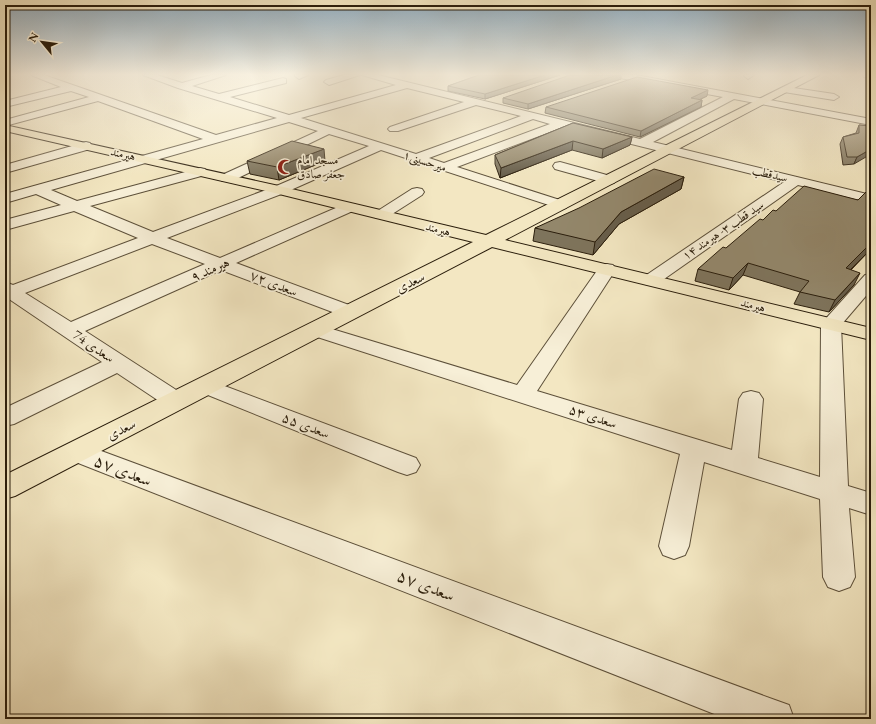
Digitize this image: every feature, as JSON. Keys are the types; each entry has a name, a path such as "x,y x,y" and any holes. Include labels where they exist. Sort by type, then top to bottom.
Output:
{"main road":[{"name":"سعدی","path":"5,488 750,109"},
{"name":"هیرمند","path":"5,128 279,190 871,334"}],"street":[{"path":"5,123 58,109"},
{"path":"129,109 214,139"},
{"name":"میرحسینی۱","path":"254,109 380,146 560,205"},
{"path":"5,199 324,109"},
{"path":"394,129 461,109"},
{"name":"سیدقطب","path":"504,109 871,199"},
{"path":"416,158 545,109"},
{"path":"642,143 708,109"},
{"path":"803,109 869,120"},
{"path":"445,167 562,123"},
{"path":"227,178 328,130"},
{"path":"5,169 86,146"},
{"path":"7,291 279,190 380,146"},
{"path":"560,166 609,180"},
{"path":"5,225 200,172"},
{"name":"سید قطب ۳- هیرمند ۱۴","path":"651,280 796,180"},
{"name":"سعدی ۷۲","path":"38,190 152,238 223,263 350,312"},
{"path":"381,215 417,192"},
{"name":"هیرمند ۹","path":"70,330 350,207"},
{"path":"523,394 607,269"},
{"path":"839,577 834,492 831,324 871,279"},
{"name":"سعدی 74","path":"7,291 70,330 176,401"},
{"name":"سعدی ۵۳","path":"315,330 871,504"},
{"path":"5,418 120,363"},
{"name":"سعدی ۵۵","path":"206,386 407,465"},
{"path":"744,464 750,399"},
{"path":"674,546 694,448"},
{"name":"سعدی ۵۷","path":"77,452 775,719"}],"building":[{"path":"553,109 685,109 641,131"},
{"path":"573,123 632,137 603,149 573,141 501,168 495,155"},
{"path":"859,125 871,126 871,149 857,157 847,157 843,137 859,133"},
{"path":"292,141 324,149 277,167 247,161"},
{"path":"654,169 684,177 621,212 595,242 535,228 579,208"},
{"path":"804,186 858,200 866,192 871,192 871,243 846,268 860,273 835,300 800,292 809,281 748,263 733,278 698,269 723,247 726,248 760,219 763,220 773,210 776,211"}],"place":[{"name":"مسجد امام جعفر صادق","path":"285,167"}]}
